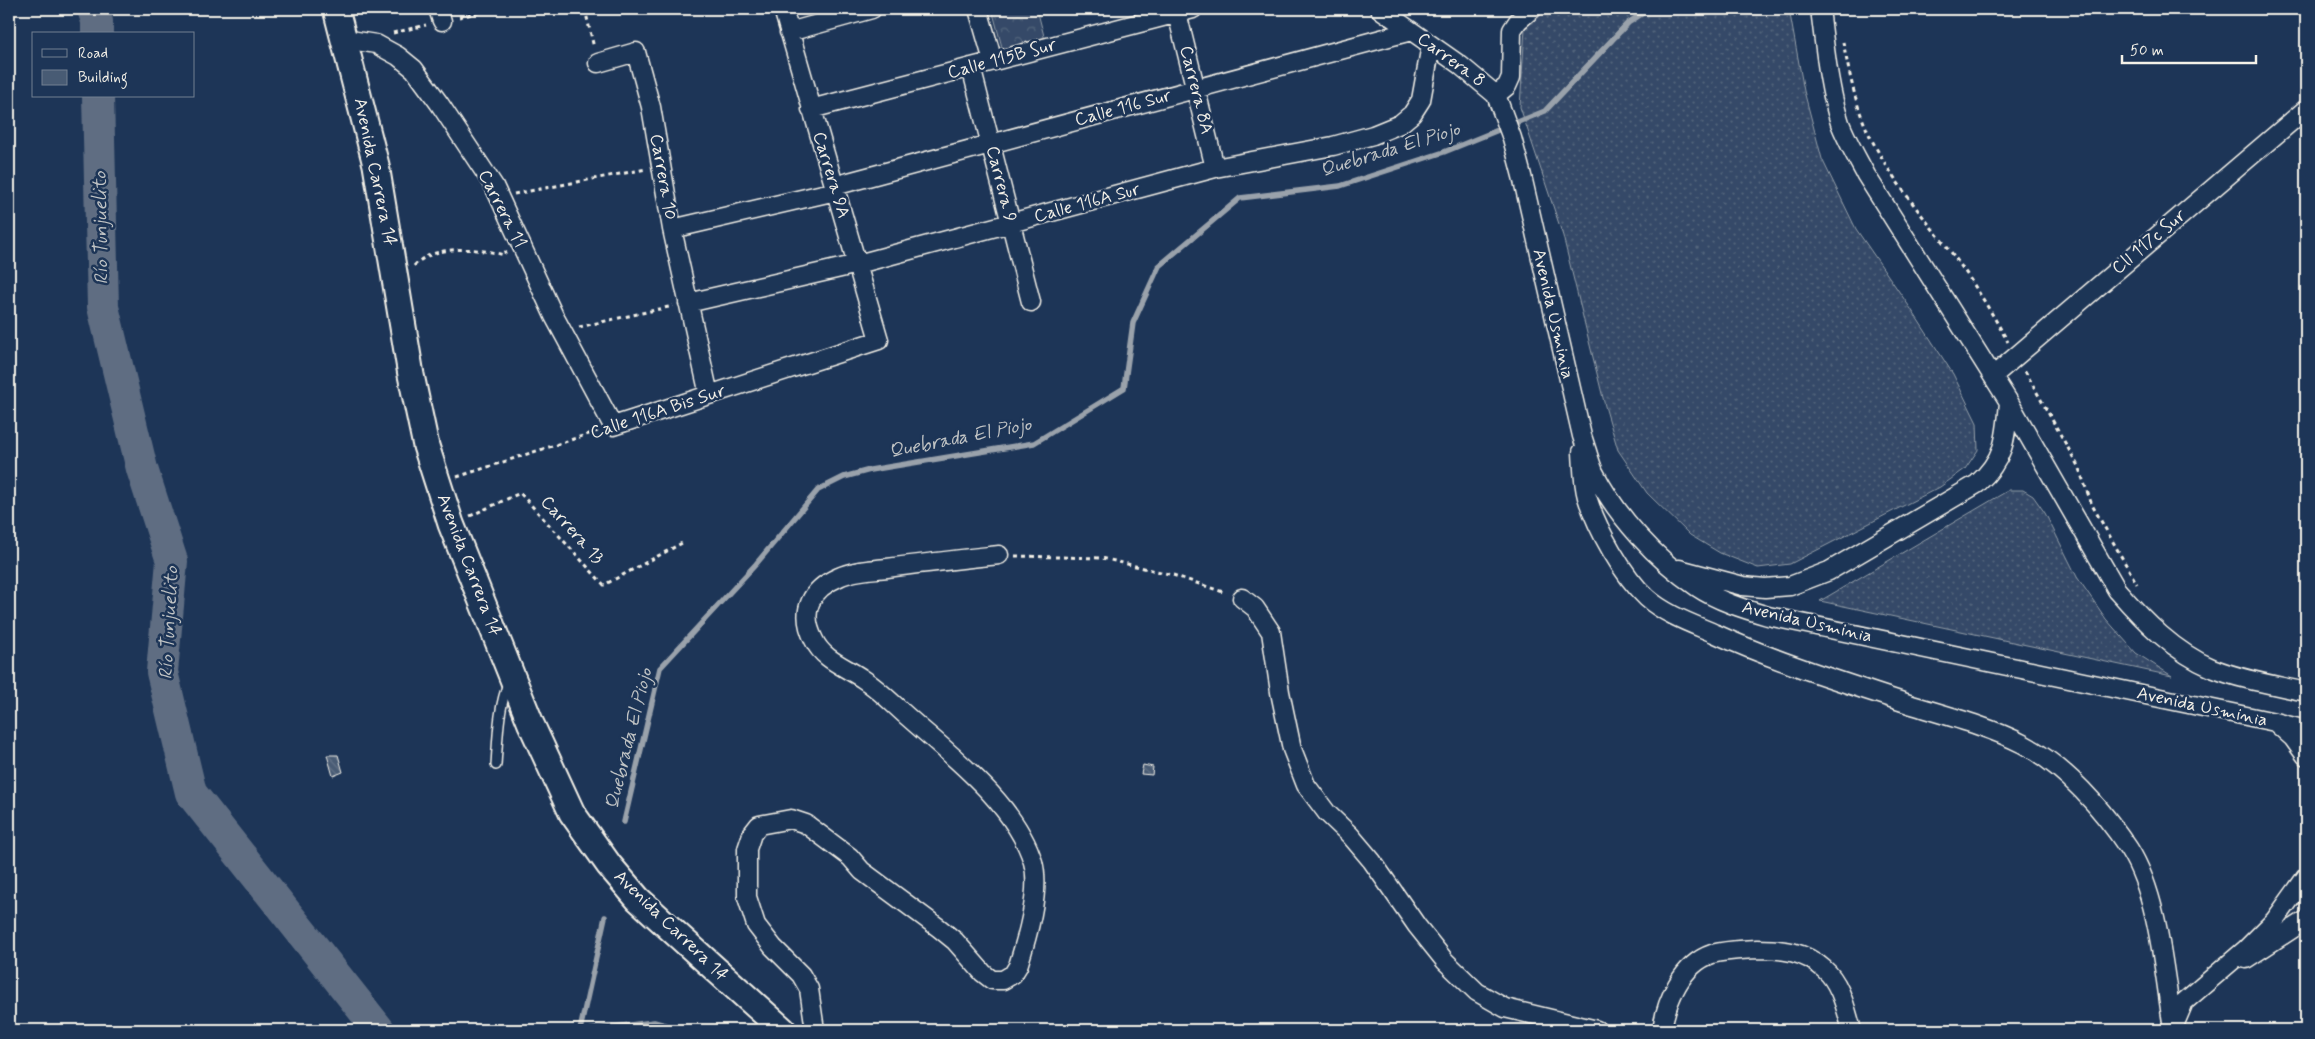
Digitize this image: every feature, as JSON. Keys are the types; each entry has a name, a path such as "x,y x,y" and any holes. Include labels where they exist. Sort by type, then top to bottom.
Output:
{"main road":[{"name":"Avenida Carrera 14","path":"336,9 376,165 418,409 437,483 451,524 561,792 591,843 638,899 783,1030"}],"street":[{"name":"Carrera 9A","path":"783,9 879,340"},
{"path":"789,32 872,9"},
{"path":"978,9 994,61"},
{"path":"1496,95 1506,86 1511,77 1512,30 1518,21 1532,9"},
{"name":"Avenida Usminia","path":"1820,9 1828,71 1835,104 1841,124 1851,146 1866,175 2009,402 2117,590 2136,613 2159,634 2186,654 2212,668 2247,679 2306,692"},
{"name":"Carrera 8","path":"1387,10 1496,95"},
{"name":"Calle 115B Sur","path":"812,109 1185,11"},
{"name":"Carrera 8A","path":"1185,11 1197,88 1215,168"},
{"name":"Calle 116 Sur","path":"672,229 835,188 1411,30"},
{"name":"Carrera 11","path":"344,39 376,44 398,56 414,69 439,103 494,186 562,331 613,426"},
{"name":"Calle 116A Sur","path":"688,303 858,264 1215,168 1333,146 1373,135 1400,124 1412,114 1421,100 1431,45"},
{"name":"Carrera 10","path":"598,63 636,52 651,107 672,229 709,395"},
{"name":"Carrera 9","path":"971,67 1031,302"},
{"name":"Avenida Usminia","path":"1496,95 1512,138 1582,436 1593,470 1608,497 1635,531 1672,567 1698,588 1720,599 1768,616 2306,730"},
{"name":"Cll 117c Sur","path":"1992,376 2306,109"},
{"name":"Calle 116A Bis Sur","path":"613,426 879,340"},
{"path":"1672,567 1734,584 1765,588 1790,586 1829,571 1977,484 1990,472 2002,449 2006,434 2009,402"},
{"path":"1582,436 1583,476 1588,498 1600,528 1624,569 1647,598 1667,612 1766,657 1967,722 2024,744 2058,768 2095,805 2129,850 2145,878 2154,917 2173,1030"},
{"path":"815,1030 808,990 801,975 773,947 756,925 747,897 747,849 752,834 760,825 791,818 806,824 850,857 862,872 950,937 978,968 992,980 1003,980 1013,974 1018,966 1036,886 1033,864 1020,832 994,796 944,748 863,679 824,654 814,641 808,626 808,606 817,590 840,576 864,570 999,556"},
{"path":"1242,598 1255,608 1271,632 1280,692 1292,749 1306,785 1327,813 1372,861 1417,926 1445,960 1477,992 1505,1008 1597,1030"},
{"path":"2275,722 2292,738 2306,756"},
{"path":"2173,1030 2184,1002 2246,949 2274,920 2303,883"},
{"path":"2202,988 2306,920"},
{"path":"1662,1030 1672,997 1684,974 1694,965 1711,955 1738,950 1766,949 1790,950 1825,969 1837,986 1852,1030"}],"lane":[{"path":"496,765 500,714 504,694 512,674"}],"path":[{"path":"585,9 598,63"},
{"path":"1842,36 1855,93 1867,130 1894,177 1925,222 1952,253 2011,346"},
{"path":"499,196 661,166"},
{"path":"398,286 417,263 444,250 487,250 504,255 515,231"},
{"path":"562,331 688,303"},
{"path":"2020,362 2059,428 2078,466 2092,505 2140,588"},
{"name":"Calle 116A Bis Sur","path":"437,483 613,426"},
{"name":"Carrera 13","path":"451,524 520,493 604,585 684,542"},
{"path":"999,556 1102,558 1173,575 1242,598"}],"green space":[{"path":"992,9 1037,9 1045,40 1003,51"},
{"path":"1548,9 1789,9 1804,91 1822,159 1856,229 1953,374 1977,423 1978,450 1965,469 1940,487 1790,564 1758,568 1720,553 1690,535 1647,493 1618,450 1605,406 1563,236 1520,107 1525,28"},
{"path":"2009,490 2023,490 2033,496 2045,513 2077,577 2106,619 2136,653 2172,676 1820,601"}],"building":[{"path":"327,755 338,755 343,772 333,776"},
{"path":"1143,765 1153,767 1152,775 1141,774"}],"waterway":[{"name":"Río Tunjuelito","path":"93,9 97,21 97,32"},
{"name":"Quebrada El Piojo","path":"624,822 660,668 756,564 818,490 844,477 870,470 1034,443 1124,388 1133,323 1159,266 1240,198 1340,186 1444,152 1545,111 1628,23 1649,9"},
{"name":"Río Tunjuelito","path":"98,98 103,307 142,469 172,561 162,672 191,793 379,1030"},
{"name":"Quebrada El Piojo","path":"580,1030 605,917"},
{"path":"591,1030 654,1022 684,1030"}]}
